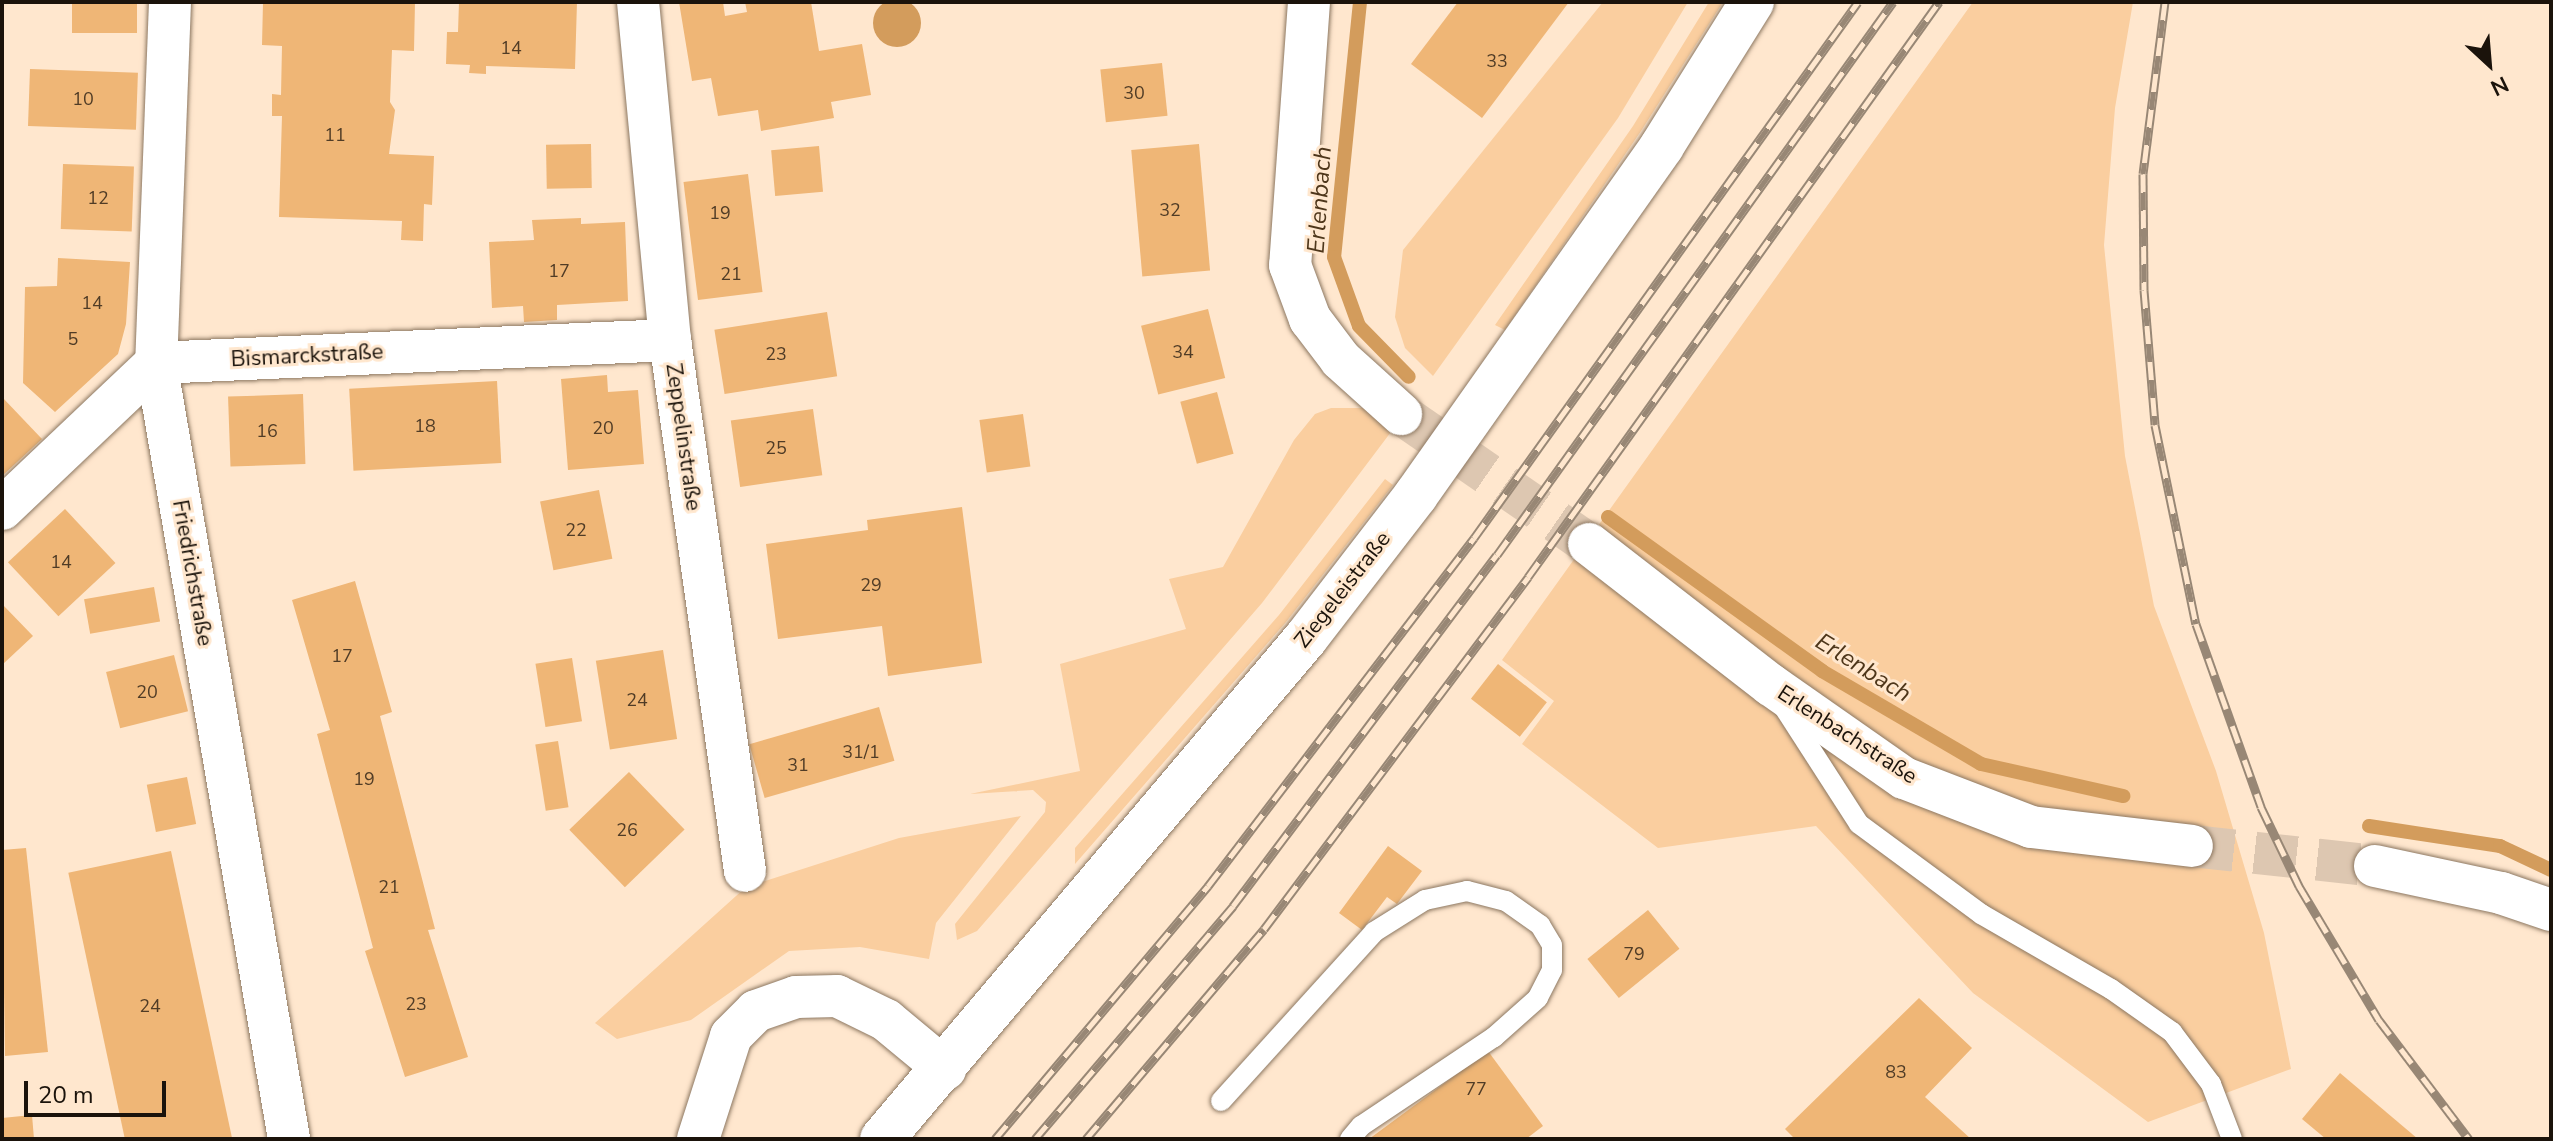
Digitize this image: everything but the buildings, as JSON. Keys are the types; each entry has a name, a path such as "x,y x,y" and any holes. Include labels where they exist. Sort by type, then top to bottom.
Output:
{"street":[{"name":"Friedrichstraße","path":"170,2 156,363 289,1139"},
{"name":"Zeppelinstraße","path":"638,2 670,340 745,871"},
{"path":"1309,2 1290,265 1310,319 1341,360 1401,414"},
{"name":"Ziegeleistraße","path":"882,1139 945,1069 1306,638 1416,495 1662,146 1752,2"},
{"name":"Bismarckstraße","path":"156,363 670,340"},
{"path":"2,509 156,363"},
{"name":"Erlenbachstraße","path":"1589,544 1771,685 1904,778 2017,822 2192,846"},
{"path":"2375,866 2501,893 2551,910"},
{"path":"698,1139 731,1036 756,1011 796,997 837,996 886,1020 945,1069"}],"lane":[{"path":"1771,685 1859,824 1981,914 2111,989 2172,1032 2211,1084 2232,1139"},
{"path":"1221,1101 1374,932 1425,900 1467,891 1506,901 1540,925 1552,945 1552,970 1538,998 1494,1037 1361,1126 1350,1139"}],"shaded area":[{"path":"897,-1 906,0 914,6 920,14 920,32 914,40 906,46 897,47 888,46 880,40 874,32 873,23 874,14 880,6 888,0"},
{"path":"1603,2 1688,2 1618,118 1433,376 1405,348 1395,317 1403,250"},
{"path":"1709,2 1723,2 1641,131 1505,330 1495,325 1633,126"},
{"path":"1973,2 2133,2 2115,108 2104,245 2125,456 2154,606 2216,771 2264,933 2291,1069 2148,1122 1973,993 1816,826 1658,848 1522,744 1554,701 1502,660"},
{"path":"1331,408 1363,408 1397,424 1262,603 977,931 957,940 955,924 1045,812 1046,802 1033,790 970,794 1080,771 1060,664 1186,629 1169,579 1223,567 1294,440 1315,414"},
{"path":"1385,479 1393,485 1286,622 1075,864 1075,848 1279,615"},
{"path":"1021,816 936,923 929,959 860,947 789,951 691,1020 617,1039 595,1023 746,887 899,838"}],"waterway":[{"name":"Erlenbach","path":"1360,2 1334,257 1359,326 1409,377"},
{"name":"Erlenbach","path":"1608,517 1822,671 1981,764 2123,796"},
{"name":"Erlenbach","path":"2369,826 2500,846 2551,870"}],"tunnel":[{"path":"1401,414 1589,544"},
{"path":"2192,846 2375,866"}],"railway":[{"path":"995,1139 1208,886 1474,538 1858,2"},
{"path":"1035,1139 1233,906 1497,555 1893,2"},
{"path":"1086,1139 1264,929 1528,577 1939,2"},
{"path":"2165,2 2143,174 2144,290 2155,425 2196,624 2261,807 2299,886 2379,1020 2469,1139"}]}
